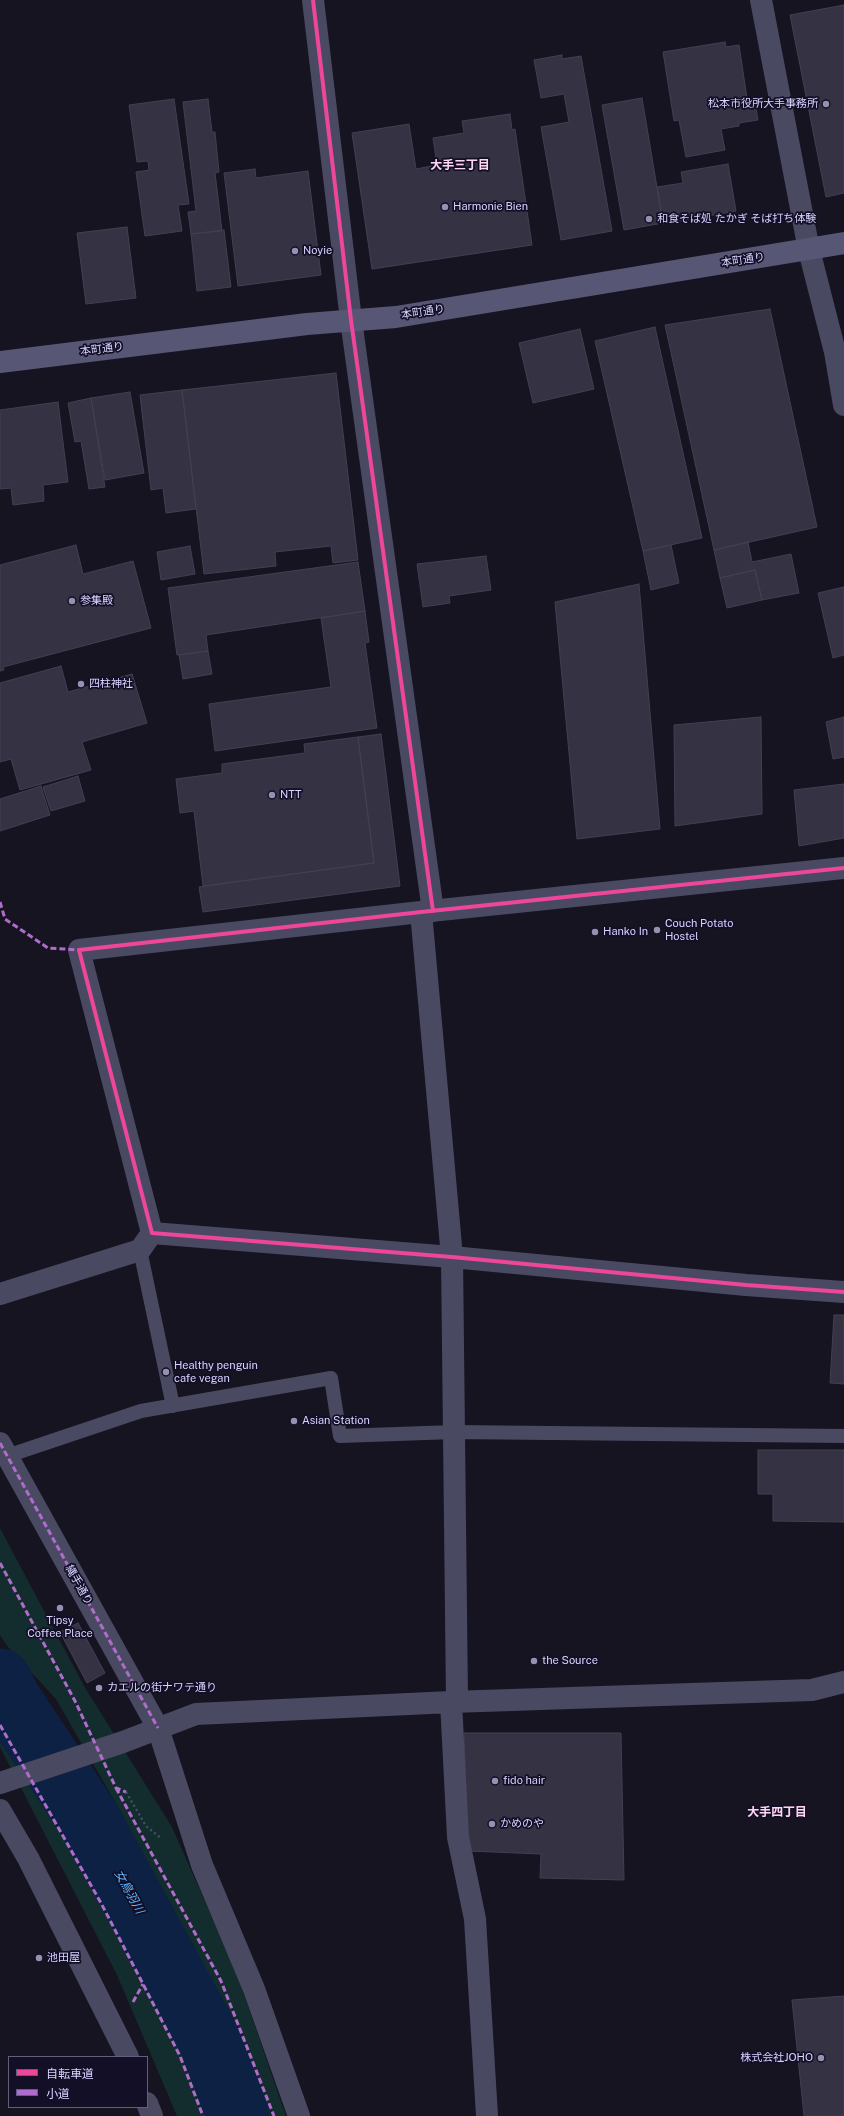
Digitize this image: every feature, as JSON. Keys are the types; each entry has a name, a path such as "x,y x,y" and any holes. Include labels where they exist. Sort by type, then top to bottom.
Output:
{"street":[{"path":"313,0 351,320 427,911 452,1257 454,1432 454,1702 458,1837 476,1919 487,2116"},
{"path":"760,0 809,250 836,352 844,405"},
{"name":"本町通り","path":"0,362 351,320 396,317 809,250 844,243"},
{"path":"146,1242 78,950 427,911 844,868"},
{"path":"0,1294 146,1242 452,1257 738,1284 844,1292"},
{"name":"縄手通り","path":"4,1449 158,1728 202,1865 254,1989 299,2116"},
{"path":"5,1782 123,1742 196,1714 454,1702 812,1690 844,1682"},
{"path":"0,1810 28,1858 127,2056"},
{"path":"148,2106 152,2116"}],"lane":[{"path":"146,1242 173,1406"},
{"path":"4,1449 141,1411 331,1378 340,1436 454,1432 844,1436"}],"path":[{"path":"126,1792 146,1826 164,1840"}],"green space":[{"path":"0,1528 84,1686 172,1827 236,1971 286,2116 263,2116 203,1983 119,1809 56,1699 8,1647 0,1635"},
{"path":"0,1698 12,1722 81,1823 200,2048 224,2116 177,2116 117,1975 0,1747"}],"building":[{"name":"松本市役所大手事務所","path":"844,5 844,193 826,197 790,15"},
{"path":"725,42 726,47 739,45 747,98 754,97 758,120 739,123 739,126 721,129 725,150 686,157 679,120 674,121 663,52"},
{"path":"562,55 562,59 581,56 612,231 561,240 541,127 569,122 564,94 541,98 534,60"},
{"path":"642,98 663,223 624,230 602,105"},
{"path":"174,99 189,204 178,205 182,231 145,236 136,172 149,170 148,161 137,162 129,105"},
{"path":"208,99 212,132 215,132 219,172 215,173 222,231 191,234 188,212 196,211 183,102"},
{"name":"Harmonie Bien","path":"510,114 512,130 515,129 532,245 372,269 352,133 409,124 416,169 437,165 433,138 464,133 462,121"},
{"path":"728,164 736,211 663,224 657,187 683,183 681,172"},
{"path":"255,169 256,178 308,171 321,275 238,286 224,173"},
{"path":"127,227 136,298 86,304 77,233"},
{"path":"224,230 231,287 197,291 191,234"},
{"path":"770,309 817,527 714,550 665,325"},
{"path":"655,327 702,538 643,551 595,341"},
{"path":"580,329 594,389 533,403 519,343"},
{"path":"336,373 358,560 333,563 331,546 275,552 276,566 204,574 182,390"},
{"path":"182,390 196,509 166,513 163,488 151,490 140,395"},
{"path":"130,392 144,473 105,480 91,398"},
{"path":"91,398 105,487 89,489 81,441 75,442 68,403"},
{"path":"58,402 68,482 43,485 44,501 13,505 11,488 0,489 0,410"},
{"path":"748,542 752,562 791,554 799,593 762,600 755,570 720,578 714,550"},
{"name":"参集殿","path":"76,545 83,574 133,561 151,628 3,667 4,670 0,671 0,565"},
{"path":"671,545 679,583 651,590 643,551"},
{"path":"190,546 195,574 161,580 157,552"},
{"path":"486,556 491,590 449,596 450,603 423,607 417,564"},
{"path":"358,562 365,611 206,635 208,651 177,655 168,588"},
{"path":"755,570 762,600 727,608 720,578"},
{"path":"639,584 660,829 577,839 555,602"},
{"path":"844,587 844,655 833,658 818,593"},
{"path":"365,611 369,642 365,643 377,728 215,751 209,704 331,687 321,618"},
{"path":"208,651 212,674 183,679 179,655"},
{"path":"61,666 68,692 132,674 147,723 82,742 91,770 20,790 11,759 0,762 0,683"},
{"path":"761,717 762,814 675,826 674,725"},
{"path":"844,717 844,757 833,759 826,722"},
{"path":"381,734 400,886 203,912 199,887 374,863 358,737"},
{"name":"NTT","path":"358,737 374,863 203,886 194,811 180,813 176,779 222,773 222,764 305,753 304,744"},
{"path":"78,776 85,801 51,811 43,787"},
{"path":"844,784 844,838 799,846 794,790"},
{"path":"41,786 50,815 0,831 0,799"},
{"path":"834,1315 844,1315 844,1384 830,1383"},
{"path":"758,1450 844,1450 844,1522 773,1521 773,1494 758,1494"},
{"path":"78,1623 105,1673 87,1683 60,1632"},
{"path":"464,1733 621,1733 624,1880 540,1878 541,1854 468,1851"},
{"name":"株式会社JOHO","path":"844,1996 844,2116 804,2116 792,2000"}],"waterway":[{"name":"女鳥羽川","path":"0,1680 10,1700 90,1821 211,2043 238,2116"}],"marked path":[{"path":"0,902 5,919 48,948 79,950"},
{"path":"0,1443 158,1728"},
{"path":"0,1563 75,1701 116,1788 126,1792"},
{"path":"0,1725 101,1903 180,2056 203,2116"},
{"path":"116,1788 221,1981 274,2116"},
{"path":"133,2002 143,1984"}],"cycle path":[{"path":"313,0 351,320 433,911"},
{"path":"844,868 421,912 79,950 152,1233 452,1257 746,1285 844,1292"}],"place":[{"name":"松本市役所大手事務所","path":"826,104"},
{"name":"Harmonie Bien","path":"445,207"},
{"name":"和食そば処 たかぎ そば打ち体験","path":"649,219"},
{"name":"Noyie","path":"295,251"},
{"name":"参集殿","path":"72,601"},
{"name":"四柱神社","path":"81,684"},
{"name":"NTT","path":"272,795"},
{"name":"Couch Potato Hostel","path":"657,930"},
{"name":"Hanko In","path":"595,932"},
{"name":"Healthy penguin cafe vegan","path":"166,1372"},
{"name":"Asian Station","path":"294,1421"},
{"name":"Tipsy Coffee Place","path":"60,1608"},
{"name":"the Source","path":"534,1661"},
{"name":"カエルの街ナワテ通り","path":"99,1688"},
{"name":"fido hair","path":"495,1781"},
{"name":"かめのや","path":"492,1824"},
{"name":"池田屋","path":"39,1958"},
{"name":"株式会社JOHO","path":"821,2058"}],"district":[{"name":"大手三丁目","path":"460,165"},
{"name":"大手四丁目","path":"777,1812"}]}
